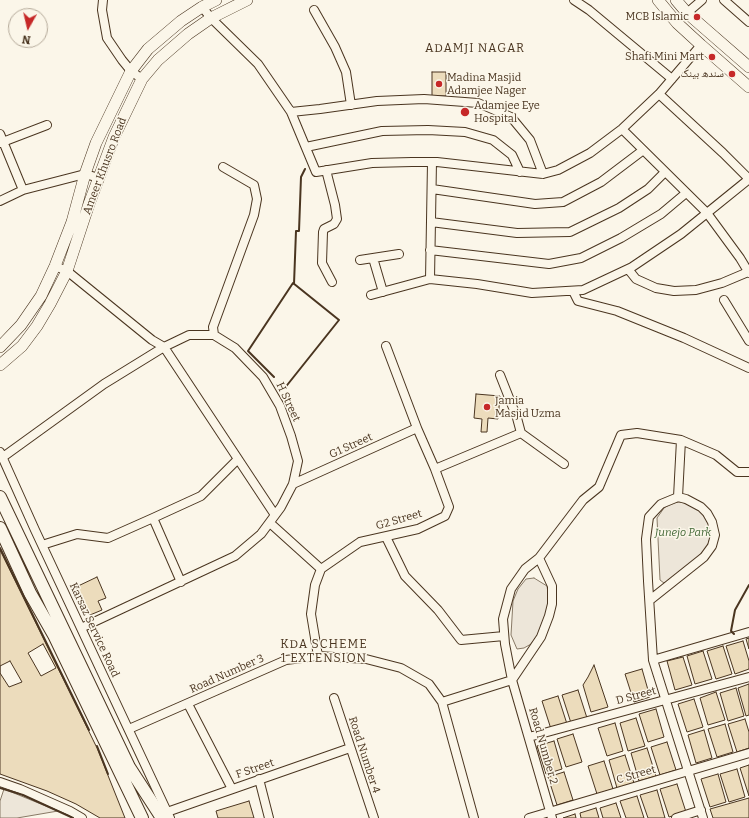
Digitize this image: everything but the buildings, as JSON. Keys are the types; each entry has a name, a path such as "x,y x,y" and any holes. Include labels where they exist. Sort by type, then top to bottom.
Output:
{"highway":[{"path":"0,497 152,818"},
{"path":"0,528 30,593 54,635 140,815"},
{"path":"128,767 166,816"}],"main road":[{"name":"Ameer Khusro Road","path":"0,347 21,325 41,296 55,266 72,222 85,174 105,124 131,71 148,49 181,21 202,7 216,0"},
{"path":"658,0 677,23 749,87"},
{"path":"676,0 687,12 749,67"},
{"name":"Ameer Khusro Road","path":"0,365 22,346 33,331 50,304 67,271 89,204 114,137 142,79 158,60 188,34 211,18 244,1"}],"street":[{"path":"103,0 102,10 107,38 131,71 142,79"},
{"path":"687,12 702,0"},
{"path":"724,0 749,22"},
{"path":"579,1 672,79"},
{"path":"202,7 211,18 258,64 291,112 316,172 372,163 432,162 543,174 558,170 590,153 622,129 659,94 701,45"},
{"path":"314,10 335,47 346,72 351,105"},
{"path":"371,295 430,279 477,284 532,293 583,290 628,269 681,234 749,179 659,94"},
{"path":"291,112 377,101 424,99 478,103 511,117 530,140 543,174"},
{"path":"23,190 1,140 47,125"},
{"path":"622,129 707,213 740,258 749,273 722,283 696,290 674,291 656,288 636,279 628,269"},
{"path":"306,147 382,131 428,130 465,132 493,140 512,155 520,172"},
{"path":"432,190 535,204 563,202 602,182 642,150"},
{"path":"430,279 432,162"},
{"path":"1,455 104,384 164,347 189,335 214,335 214,326 254,215 257,198 254,185 223,167"},
{"path":"326,170 337,219 334,224 324,229 322,263 332,282"},
{"path":"431,222 517,233 570,232 620,208 648,189 665,172"},
{"path":"0,201 23,190 85,174 99,178"},
{"path":"430,250 549,264 581,258 621,238 662,214 686,193"},
{"path":"360,260 399,254"},
{"path":"373,258 383,292"},
{"path":"55,266 67,271 152,340 164,347 275,515"},
{"path":"573,291 578,301 617,311 684,338 749,368"},
{"path":"724,300 749,341"},
{"name":"H Street","path":"81,628 235,556 261,534 281,507 293,484 298,461 280,406 264,377 235,348 214,335"},
{"name":"G2 Street","path":"321,569 360,542 418,529 445,516 449,507 386,346"},
{"path":"500,375 517,418 521,433 564,464"},
{"name":"G1 Street","path":"293,484 417,428"},
{"path":"435,469 521,433"},
{"name":"Road Number 2","path":"551,815 512,680 504,644 503,618 511,589 525,569 540,558 584,500 599,487 621,435 637,433 681,440 716,455 737,472 749,472"},
{"path":"678,497 681,440"},
{"name":"Karsaz Service Road","path":"1,455 129,729 166,816"},
{"path":"42,545 77,534 108,538 201,496 238,459"},
{"path":"650,600 704,557 712,546 715,535 712,522 701,506 686,499 678,497 661,504 649,517 646,539 653,660 702,814 676,818"},
{"path":"153,518 181,582"},
{"path":"270,522 321,569 315,585 311,614 318,656"},
{"path":"386,537 405,576 438,610 461,640 504,636"},
{"path":"442,702 512,680 540,637 549,616 552,604 552,586 540,558"},
{"path":"653,660 749,632"},
{"name":"Road Number 3","path":"129,729 286,660 318,656 366,659 401,668 429,684 442,702 474,818"},
{"name":"D Street","path":"529,737 749,677"},
{"name":"Road Number 4","path":"334,698 374,818"},
{"path":"188,704 232,789"},
{"name":"F Street","path":"166,816 259,779 350,748"},
{"name":"C Street","path":"529,818 551,815 749,753"},
{"path":"259,779 269,818"},
{"path":"0,782 20,788 82,818"}],"green space":[{"name":"Junejo Park","path":"680,502 691,505 701,512 709,524 711,535 707,547 695,560 671,580 664,583 660,580 657,518 664,508 672,503"},
{"path":"534,578 547,586 549,600 547,612 537,636 531,644 524,648 517,649 511,635 513,601 518,589 526,579"},
{"path":"4,789 58,811 17,818 0,818 0,801"}],"wall":[{"path":"294,284 296,231 299,231 301,177 305,169"},
{"path":"274,377 248,351 293,283 339,320 284,389"},
{"path":"0,548 89,730"},
{"path":"734,634 731,631 735,610 749,585"},
{"path":"97,746 108,774"},
{"path":"0,788 23,795 73,818"}],"place":[{"name":"MCB Islamic","path":"697,17"},
{"name":"Shafi Mini Mart","path":"712,57"},
{"name":"سندھ بینک","path":"732,74"},
{"name":"Madina Masjid Adamjee Nager","path":"439,84"},
{"name":"Adamjee Eye Hospital","path":"465,112"},
{"name":"Jamia Masjid Uzma","path":"487,407"}],"district":[{"name":"ADAMJI NAGAR","path":"475,49"},
{"name":"KDA SCHEME 1 EXTENSION","path":"324,652"}]}
